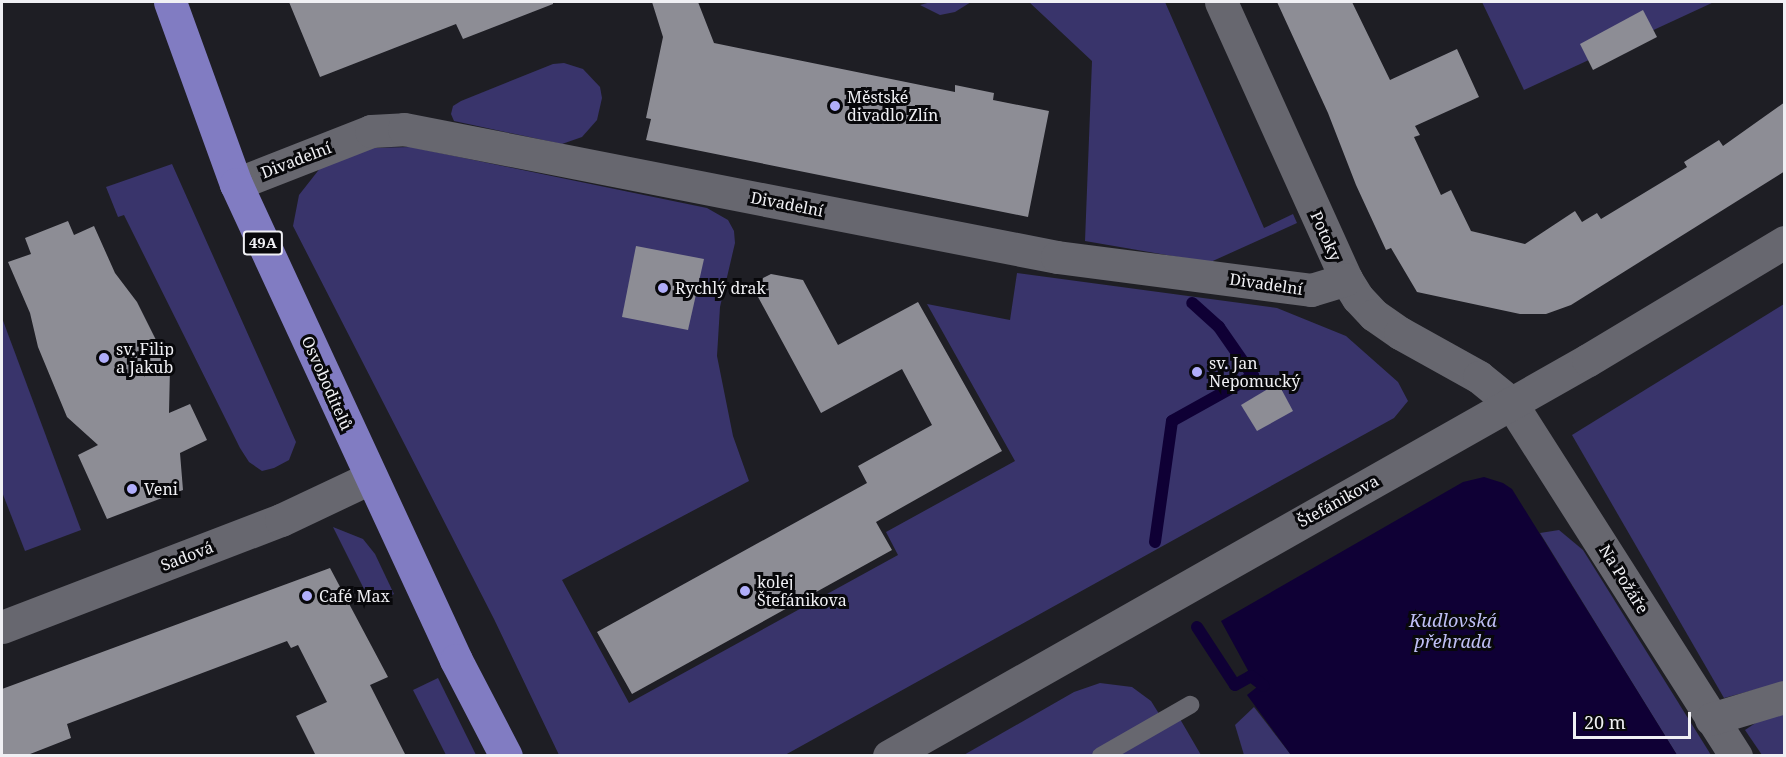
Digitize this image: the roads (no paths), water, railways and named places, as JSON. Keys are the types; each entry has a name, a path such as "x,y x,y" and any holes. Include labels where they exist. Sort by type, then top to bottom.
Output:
{"main road":[{"name":"Osvoboditelů","path":"171,2 236,184 370,478 456,660 506,756"}],"street":[{"name":"Potoky","path":"1221,2 1346,279 1374,315 1400,333 1479,377 1511,403"},
{"name":"Divadelní","path":"236,184 371,131 404,129 1057,257 1311,290 1346,279"},
{"name":"Štefánikova","path":"889,756 1511,403 1785,242"},
{"name":"Na Požáře","path":"1511,403 1736,756"},
{"name":"Sadová","path":"2,627 281,520 370,478"},
{"path":"1711,719 1785,697"}],"lane":[{"path":"1101,756 1190,705"}],"water":[{"name":"Kudlovská přehrada","path":"1484,477 1503,483 1512,489 1677,755 1291,755 1247,695 1257,687 1221,621 1463,482"}],"waterway":[{"path":"1155,542 1172,421 1253,376 1219,327 1192,303"},
{"path":"1197,627 1235,685 1251,676 1264,686"}],"place":[{"name":"Městské divadlo Zlín","path":"835,106"},
{"name":"Rychlý drak","path":"663,288"},
{"name":"sv. Filip a Jakub","path":"104,358"},
{"name":"sv. Jan Nepomucký","path":"1197,372"},
{"name":"Veni","path":"132,489"},
{"name":"kolej Štefánikova","path":"745,591"},
{"name":"Café Max","path":"307,596"}]}
